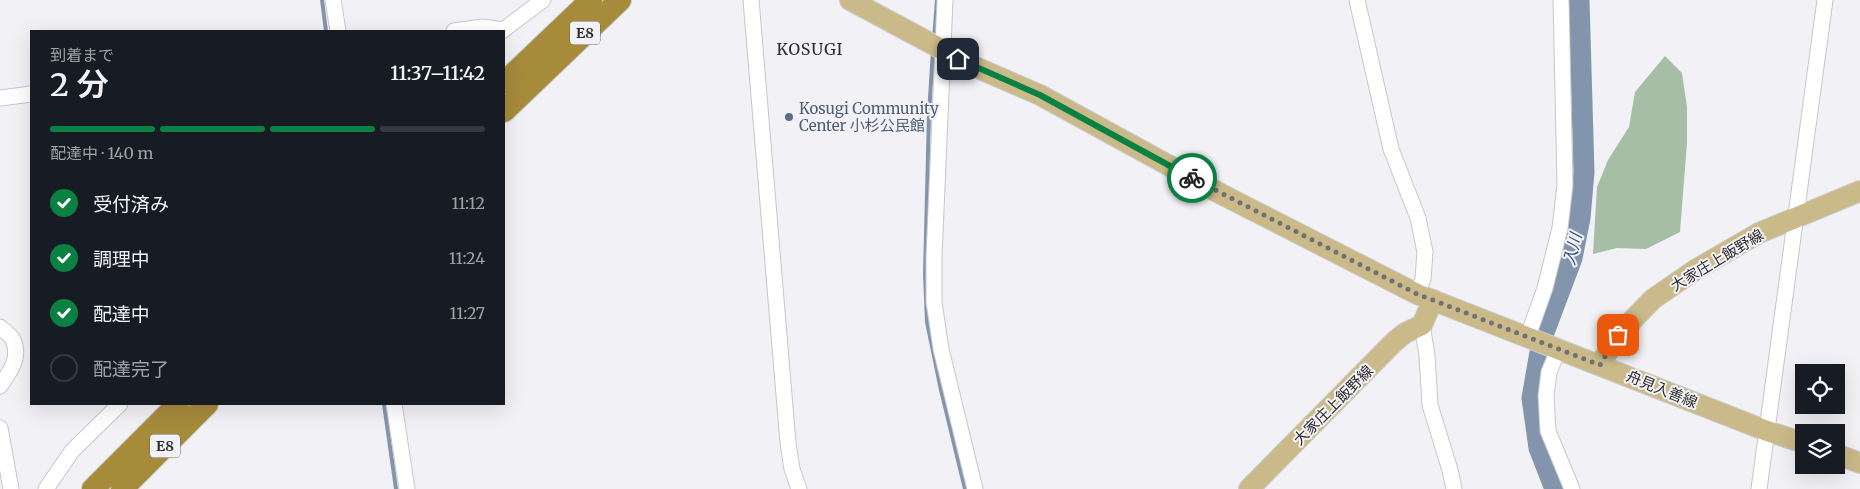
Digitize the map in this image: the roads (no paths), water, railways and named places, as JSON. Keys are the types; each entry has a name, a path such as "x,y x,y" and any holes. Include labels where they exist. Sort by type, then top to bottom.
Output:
{"highway":[{"name":"E8","path":"505,110 591,0"},
{"name":"E8","path":"505,82 546,56 620,0"},
{"name":"E8","path":"93,489 177,405"},
{"name":"E8","path":"122,489 206,405"}],"main road":[{"name":"舟見入善線","path":"850,0 943,51 1040,95 1221,194 1425,297 1767,431 1795,440"},
{"name":"大家庄上飯野線","path":"1600,365 1618,335 1653,300 1695,270 1759,233 1860,191"},
{"path":"1422,325 1425,297"},
{"name":"大家庄上飯野線","path":"1249,489 1394,342 1405,333 1422,325"},
{"path":"1845,457 1860,463"}],"street":[{"path":"333,0 338,30"},
{"path":"504,30 543,0"},
{"path":"752,0 788,443 792,469 799,489"},
{"path":"946,0 934,257 934,302 941,349 975,489"},
{"path":"1357,0 1391,149 1418,218 1425,252 1423,279 1425,297"},
{"path":"1528,336 1545,288 1560,228 1565,185 1562,0"},
{"path":"1759,489 1794,217 1825,0"},
{"path":"462,30 484,27 498,30"},
{"path":"0,98 30,94"},
{"path":"1422,325 1427,355 1430,405 1454,489"},
{"path":"0,327 12,338 16,353 13,368 0,386"},
{"path":"1559,348 1549,372 1546,396 1548,431 1572,489"},
{"path":"46,489 72,451 119,405"},
{"path":"394,405 407,489"},
{"path":"0,428 11,489"}],"waterway":[{"path":"322,0 326,30"},
{"path":"934,39 937,0"},
{"name":"入川","path":"1555,489 1539,448 1532,398 1543,335 1572,258 1580,218 1584,172 1579,0"},
{"path":"933,51 929,113 925,274 927,322 965,489"},
{"path":"384,405 396,489"}],"place":[{"name":"Kosugi Community Center 小杉公民館","path":"789,117"}],"district":[{"name":"KOSUGI","path":"810,49"}]}
